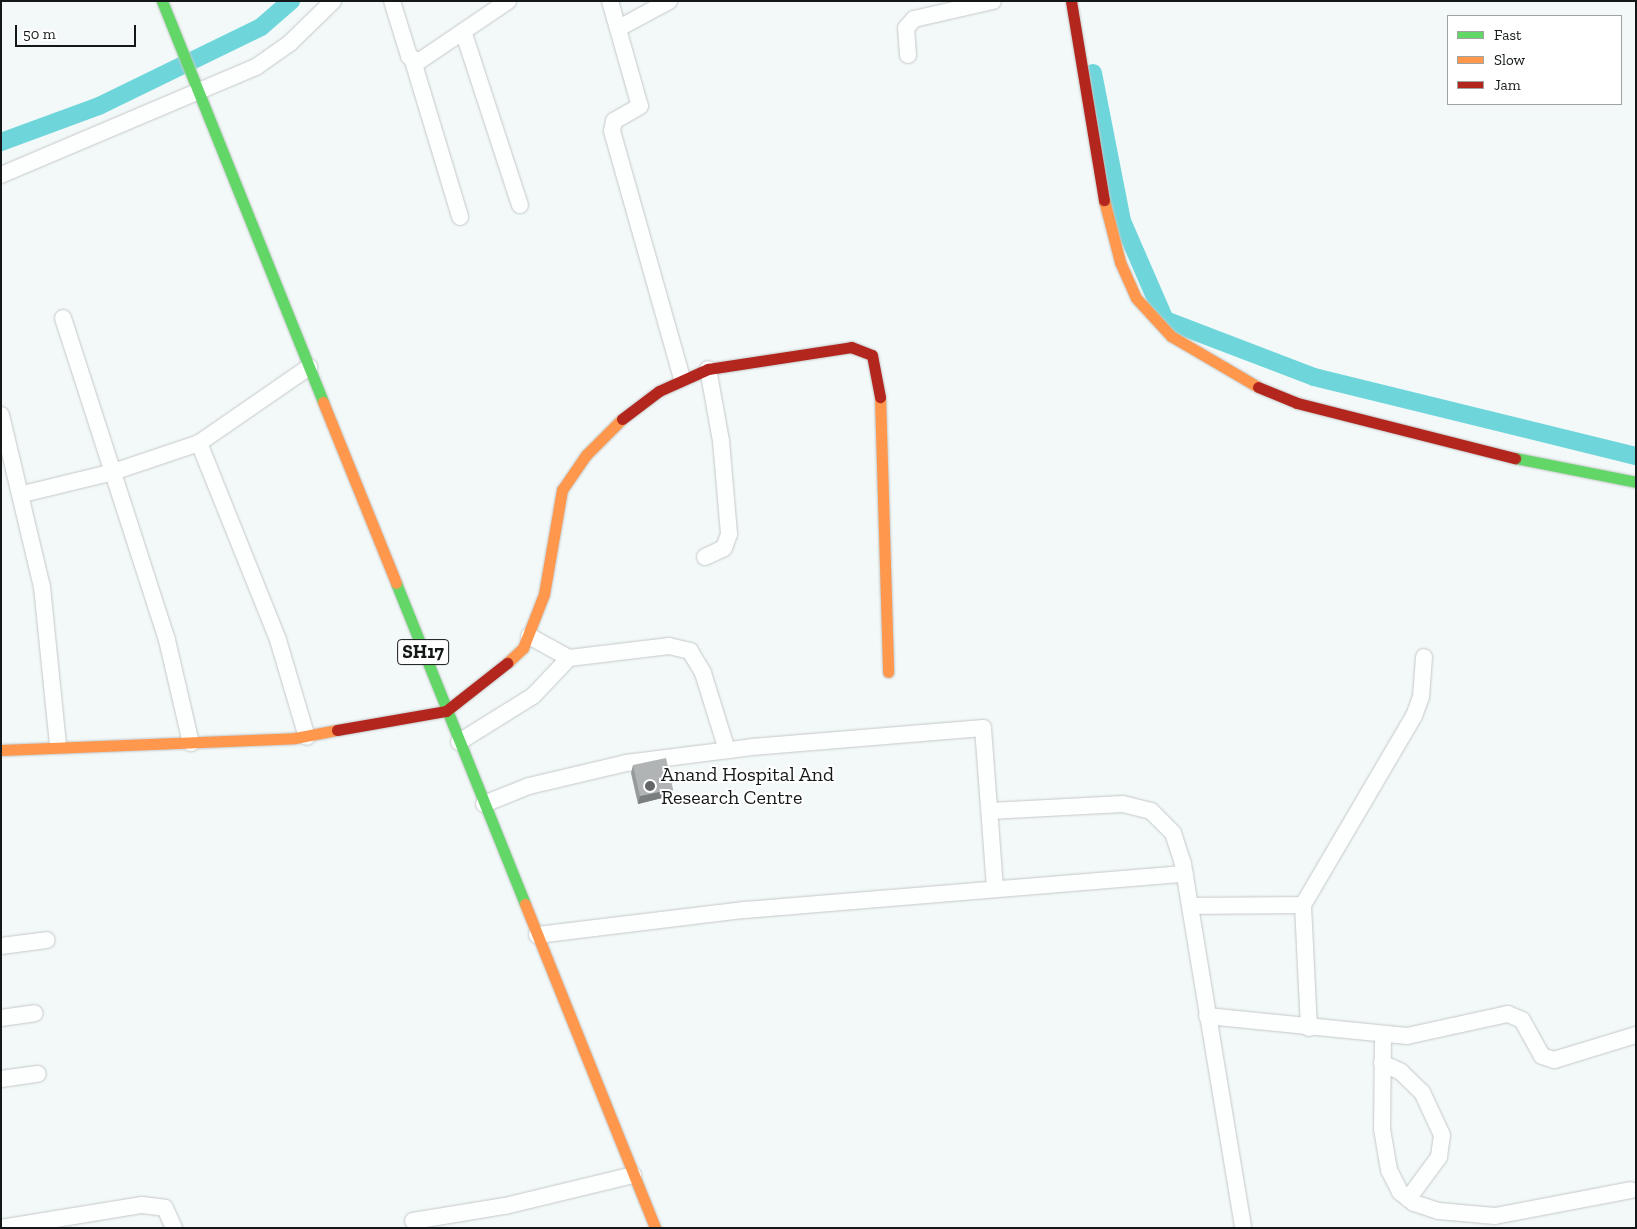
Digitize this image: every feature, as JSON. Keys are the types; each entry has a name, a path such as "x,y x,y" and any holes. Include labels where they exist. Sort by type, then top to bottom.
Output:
{"street":[{"name":"SH17","path":"162,1 655,1228"},
{"path":"1,176 200,93 274,56 333,1"},
{"path":"392,1 413,61 460,217"},
{"path":"413,61 425,60 508,1"},
{"path":"610,1 640,106 614,121 612,131 682,378"},
{"path":"619,28 669,1"},
{"path":"908,54 906,28 914,19 993,1"},
{"path":"1071,1 1101,188 1120,262 1136,298 1171,336 1237,379 1297,403 1576,473 1636,482"},
{"path":"464,34 520,205"},
{"path":"63,318 167,640 191,743"},
{"path":"1,750 58,745 191,743 307,737 446,711 510,663 529,636 544,594 562,490 572,472 627,415 682,378 708,369 852,347 872,355 880,381 888,672"},
{"path":"23,494 113,472 199,443 309,367"},
{"path":"705,557 724,548 729,534 721,441 708,369"},
{"path":"1,414 23,494 46,609 58,745"},
{"path":"199,443 278,640 307,737"},
{"path":"529,636 569,658 669,646 690,651 703,673 727,750"},
{"path":"1309,1028 1303,905 1414,716 1421,697 1424,657"},
{"path":"459,742 534,696 569,658"},
{"path":"484,804 576,774 727,750 983,728 994,888"},
{"path":"990,811 1137,806 1168,826 1180,848 1185,874 1243,1228"},
{"path":"537,935 744,910 994,888 1185,874"},
{"path":"1190,906 1303,905"},
{"path":"1,946 47,940"},
{"path":"1,1018 35,1014"},
{"path":"1207,1016 1383,1035 1430,1033 1516,1015 1542,1056 1554,1060 1636,1034"},
{"path":"1383,1035 1382,1129 1389,1170 1408,1199 1439,1211 1495,1216 1631,1190"},
{"path":"1382,1063 1401,1072 1422,1092 1442,1135 1439,1156 1408,1199"},
{"path":"1,1079 38,1074"},
{"path":"413,1221 505,1206 633,1175"},
{"path":"1,1228 157,1205 171,1214 174,1228"}],"building":[{"path":"666,758 673,789 640,796 633,765"}],"waterway":[{"path":"1,142 99,106 261,27 291,1"},
{"path":"1093,73 1122,221 1165,320 1314,377 1636,456"}],"traffic: fast":[{"path":"162,1 323,402"},
{"path":"1515,458 1636,482"},
{"path":"396,583 525,904"}],"traffic: slow":[{"path":"1104,200 1120,262 1136,298 1171,336 1258,387"},
{"path":"880,397 888,672"},
{"path":"323,402 396,583"},
{"path":"507,663 523,648 544,594 562,490 586,455 622,419"},
{"path":"1,750 295,738 337,730"},
{"path":"525,904 655,1228"}],"traffic: jam":[{"path":"1071,1 1104,200"},
{"path":"622,419 659,391 708,369 851,347 872,355 880,397"},
{"path":"1258,387 1297,403 1515,458"},
{"path":"337,730 446,711 507,663"}],"place":[{"name":"Anand Hospital And Research Centre","path":"650,786"}]}
